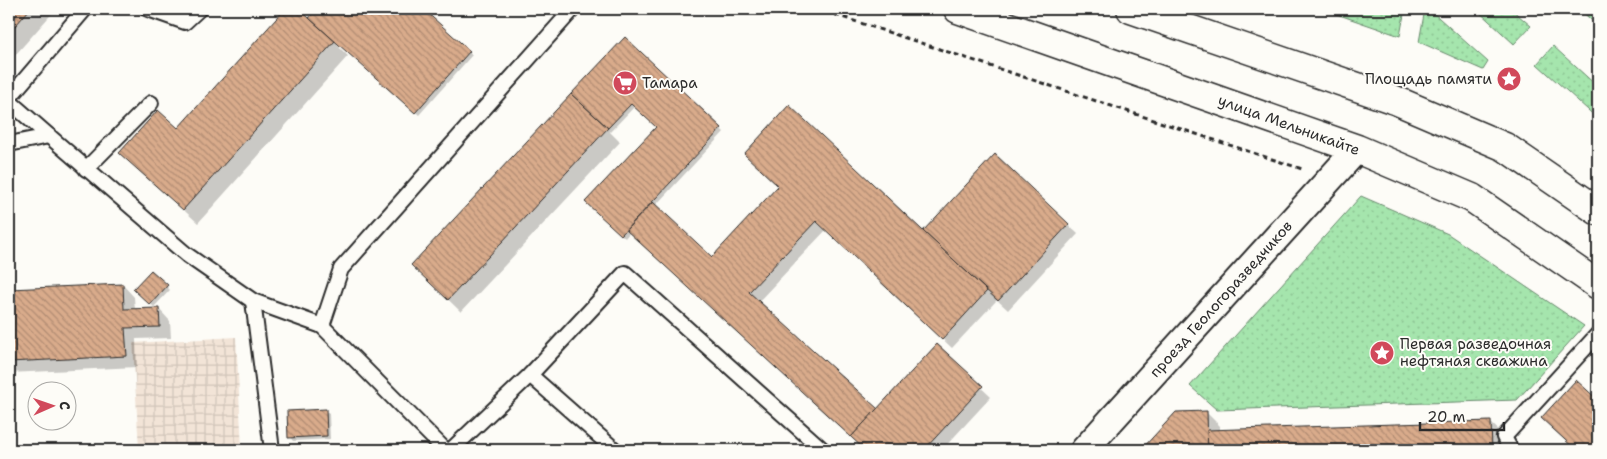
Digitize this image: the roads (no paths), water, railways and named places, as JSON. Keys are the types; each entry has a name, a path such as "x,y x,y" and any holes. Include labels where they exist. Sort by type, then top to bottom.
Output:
{"main road":[{"name":"улица Мельникайте","path":"958,9 1348,158 1472,198 1598,285"},
{"path":"1132,9 1395,100 1486,139 1504,147 1598,211"}],"street":[{"name":"проезд Геологоразведчиков","path":"1084,450 1348,158"}],"lane":[{"path":"85,9 9,100 186,255 252,301 322,326 445,450"},
{"path":"148,9 185,22 199,9"},
{"path":"322,326 341,268 573,9"},
{"path":"86,169 151,103"},
{"path":"9,144 49,136"},
{"path":"451,450 530,375 626,273 823,450"},
{"path":"252,301 272,450"},
{"path":"1511,450 1504,437 1598,334"},
{"path":"530,375 615,450"}],"place":[{"name":"Площадь памяти","path":"1509,79"},
{"name":"Тамара","path":"625,83"},
{"name":"Первая разведочная нефтяная скважина","path":"1382,353"}]}
